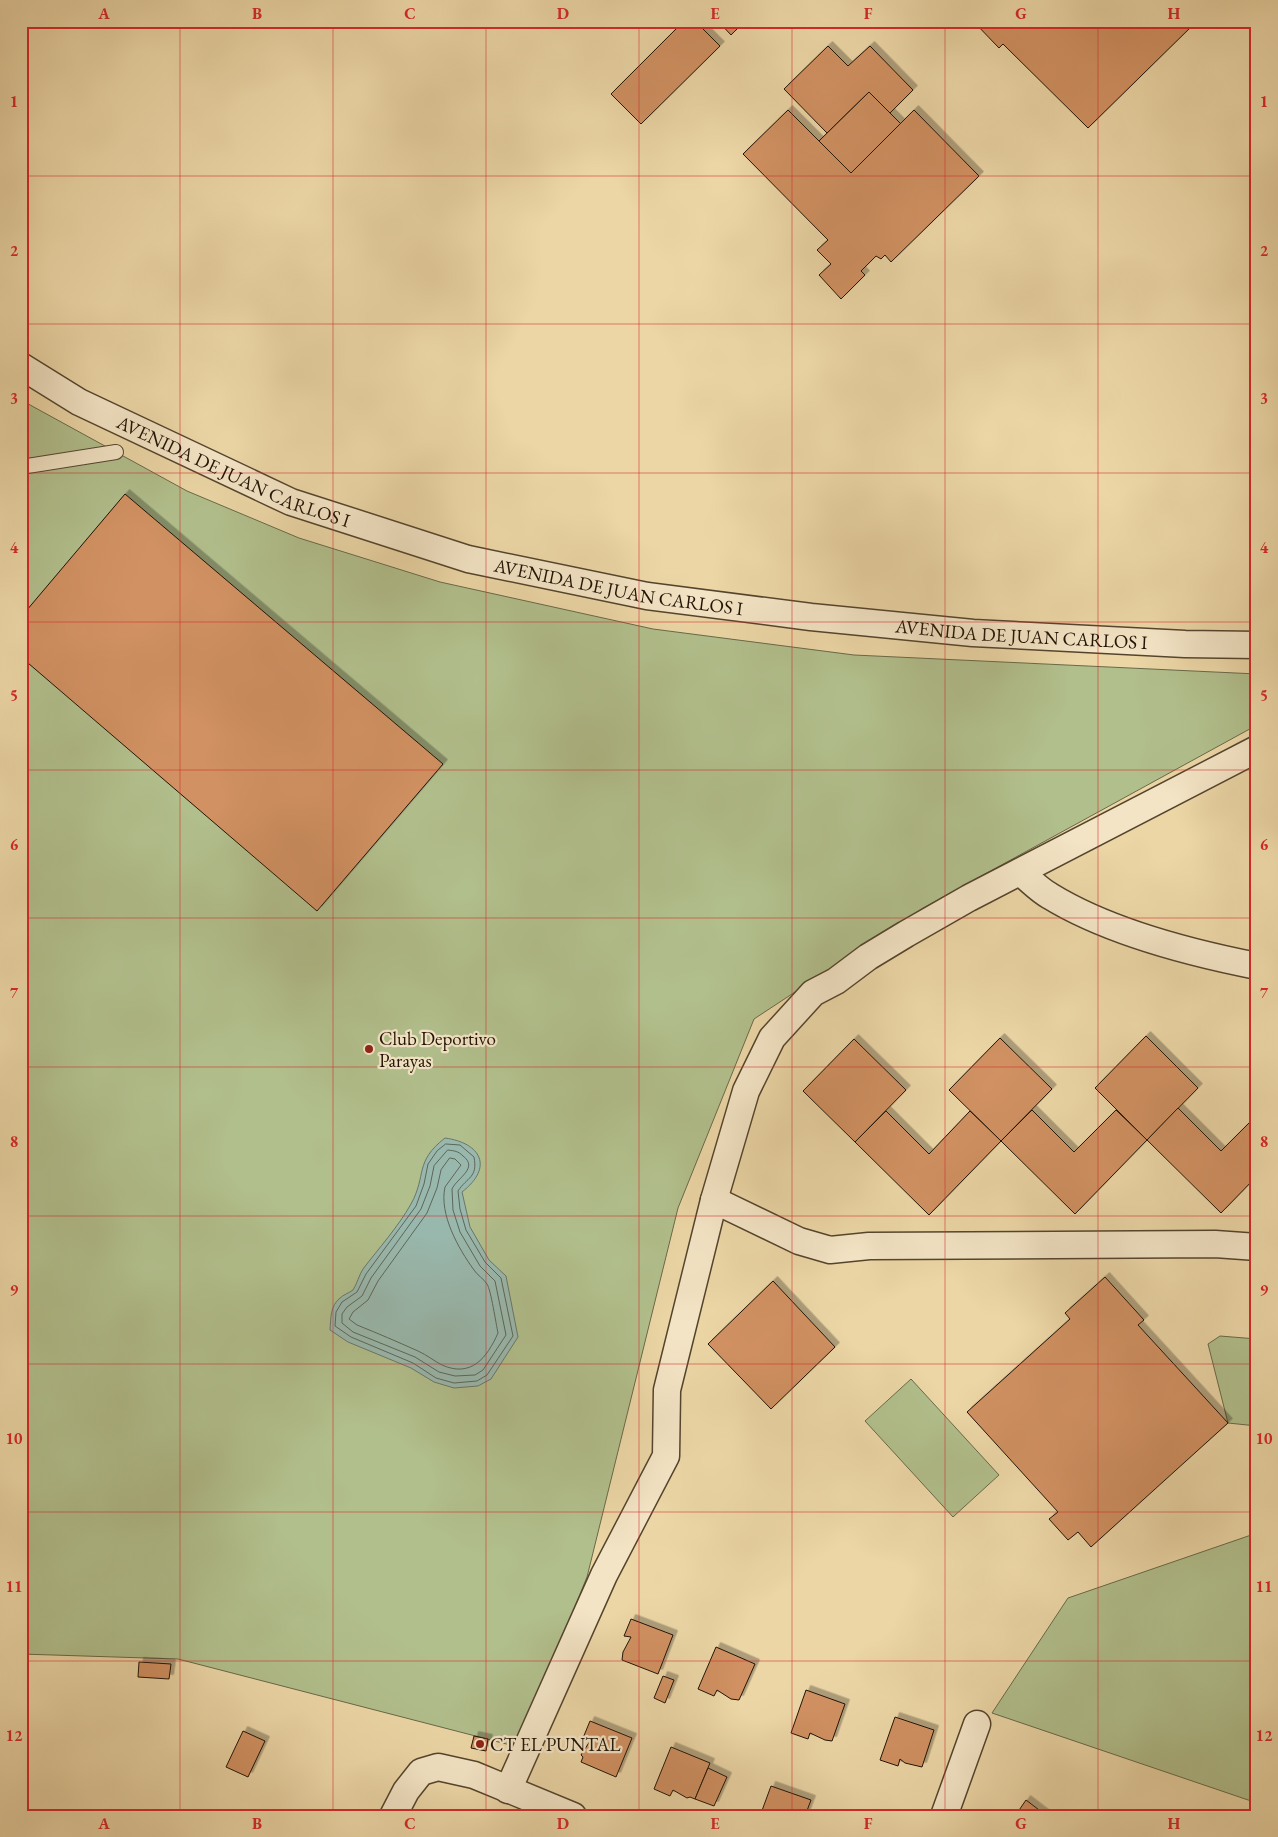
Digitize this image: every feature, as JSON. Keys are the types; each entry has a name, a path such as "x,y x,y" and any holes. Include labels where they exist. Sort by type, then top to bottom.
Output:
{"street":[{"name":"AVENIDA DE JUAN CARLOS I","path":"21,366 79,402 291,502 468,559 647,596 811,617 973,633 1185,644 1257,644"},
{"path":"508,1790 604,1575 666,1456 667,1390 714,1200 746,1091 772,1038 814,993 836,981 868,957 945,912 1257,749"},
{"path":"1020,872 1049,896 1097,920 1152,938 1257,966"},
{"path":"714,1200 798,1241 830,1250 869,1246 1215,1244 1257,1247"},
{"path":"944,1816 977,1724"},
{"path":"394,1816 406,1791 421,1772 438,1767 474,1775 573,1816"}],"lane":[{"path":"21,466 116,452"}],"green space":[{"name":"Club Deportivo Parayas","path":"21,400 187,491 299,538 440,582 653,629 854,655 1257,674 1257,725 923,908 754,1019 678,1208 587,1577 518,1747 178,1659 21,1654"},
{"path":"1220,1336 1257,1339 1257,1426 1228,1423 1208,1344"},
{"path":"911,1379 999,1475 953,1517 865,1421"},
{"path":"1257,1533 1257,1803 992,1713 1068,1598"}],"water":[{"path":"445,1138 467,1145 475,1151 479,1158 478,1174 462,1192 470,1227 489,1260 506,1276 518,1337 491,1379 478,1386 454,1388 434,1382 411,1368 348,1342 330,1330 334,1305 341,1297 353,1290 363,1269 406,1213 416,1194 429,1154"}],"building":[{"path":"684,21 695,21 720,46 641,124 611,94"},
{"path":"718,21 745,21 731,35"},
{"path":"973,21 1193,21 1195,23 1088,128 1003,44 999,48"},
{"path":"828,46 848,66 870,46 913,90 890,113 869,92 827,133 784,89"},
{"path":"869,92 901,124 851,173 819,141"},
{"path":"788,110 851,173 914,110 979,176 891,262 885,255 881,259 876,256 861,271 865,275 841,299 819,275 831,264 817,250 828,240 743,154"},
{"path":"125,494 443,764 317,911 21,657 21,617"},
{"path":"1146,1036 1198,1088 1147,1140 1095,1088"},
{"path":"1000,1038 1052,1089 1001,1141 949,1090"},
{"path":"854,1039 906,1090 855,1142 803,1091"},
{"path":"1178,1108 1221,1151 1257,1115 1257,1176 1221,1213 1147,1140"},
{"path":"1032,1110 1074,1152 1116,1110 1147,1140 1075,1214 1001,1141"},
{"path":"886,1111 929,1154 970,1111 1001,1141 929,1215 855,1142"},
{"path":"1105,1277 1144,1320 1138,1325 1228,1423 1091,1547 1078,1532 1068,1540 1049,1519 1058,1512 967,1412 1070,1319 1065,1313"},
{"path":"773,1281 835,1347 771,1409 708,1344"},
{"path":"631,1619 673,1635 658,1674 622,1660 623,1652 631,1637 624,1636"},
{"path":"716,1647 755,1664 739,1700 731,1699 717,1690 714,1696 698,1689"},
{"path":"139,1662 171,1664 169,1679 138,1677"},
{"path":"663,1676 674,1680 665,1703 654,1698"},
{"path":"806,1690 845,1704 832,1741 810,1733 808,1739 791,1733"},
{"path":"895,1717 934,1730 922,1767 905,1763 900,1759 898,1766 880,1760"},
{"path":"590,1721 632,1738 616,1777 581,1762 583,1757 581,1755 590,1741 583,1738"},
{"path":"243,1731 265,1741 248,1777 226,1767"},
{"name":"CT EL PUNTAL","path":"474,1736 488,1739 486,1751 471,1748"},
{"path":"671,1747 710,1763 695,1799 687,1798 673,1790 670,1796 654,1789"},
{"path":"708,1768 727,1777 714,1806 695,1799"},
{"path":"771,1786 811,1800 805,1816 760,1816"},
{"path":"1026,1800 1047,1816 1015,1816"}],"place":[{"name":"Club Deportivo Parayas","path":"369,1049"},
{"name":"CT EL PUNTAL","path":"480,1744"}]}
